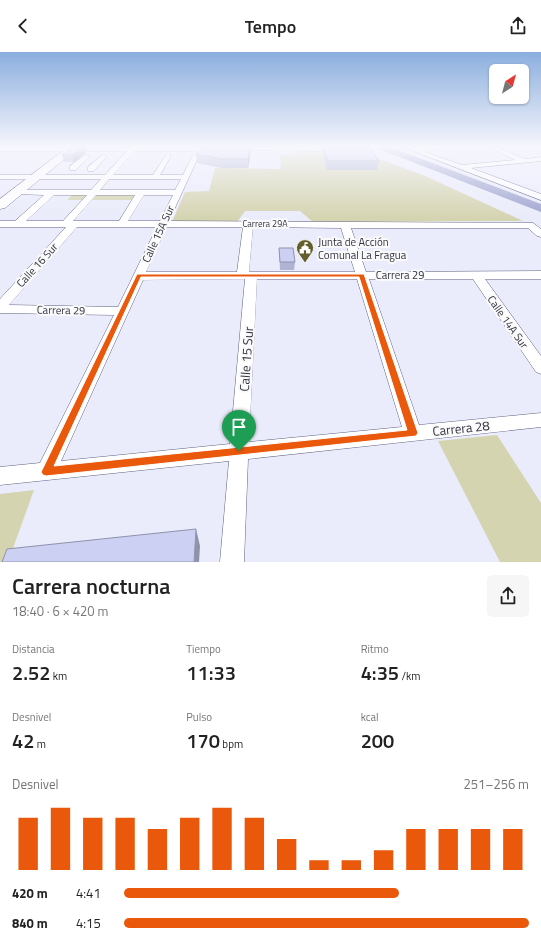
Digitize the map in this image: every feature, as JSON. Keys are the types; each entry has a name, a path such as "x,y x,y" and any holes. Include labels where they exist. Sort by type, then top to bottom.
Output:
{"street":[{"path":"0,205 43,171"},
{"path":"0,177 36,177 96,171"},
{"name":"Calle 16 Sur","path":"0,308 70,224 94,192 104,171"},
{"path":"107,171 134,177 185,177"},
{"path":"124,193 139,171"},
{"path":"155,177 157,171"},
{"name":"Calle 15A Sur","path":"46,472 188,171"},
{"path":"470,171 541,197"},
{"path":"519,189 541,186"},
{"path":"17,192 178,193"},
{"path":"17,224 52,192"},
{"path":"122,224 141,193"},
{"name":"Carrera 29A","path":"0,224 530,225 541,234"},
{"name":"Calle 15 Sur","path":"232,562 239,451 248,224"},
{"path":"345,225 413,433"},
{"name":"Calle 14A Sur","path":"476,275 541,368"},
{"name":"Carrera 29","path":"139,276 541,275"},
{"name":"Carrera 29","path":"0,308 122,311"},
{"name":"Carrera 28","path":"0,476 541,420"}],"green space":[{"path":"214,171 411,171 523,221 313,222 300,211 245,211 237,222 172,222 185,192 209,191"},
{"path":"103,178 111,178 100,191 141,193 136,200 67,200 75,192 90,192"},
{"path":"497,435 541,503 541,562 500,562 438,441"},
{"path":"34,490 8,562 0,562 0,494"}],"water":[{"path":"435,171 453,171 541,204 541,212"}],"building":[{"path":"279,248 293,248 295,262 280,262"},
{"path":"196,529 194,562 2,562 7,549"}],"place":[{"name":"Junta de Acción Comunal La Fragua","path":"305,263"}],"route":[{"path":"362,275 413,433 239,451 46,472 139,276 362,275"}]}
